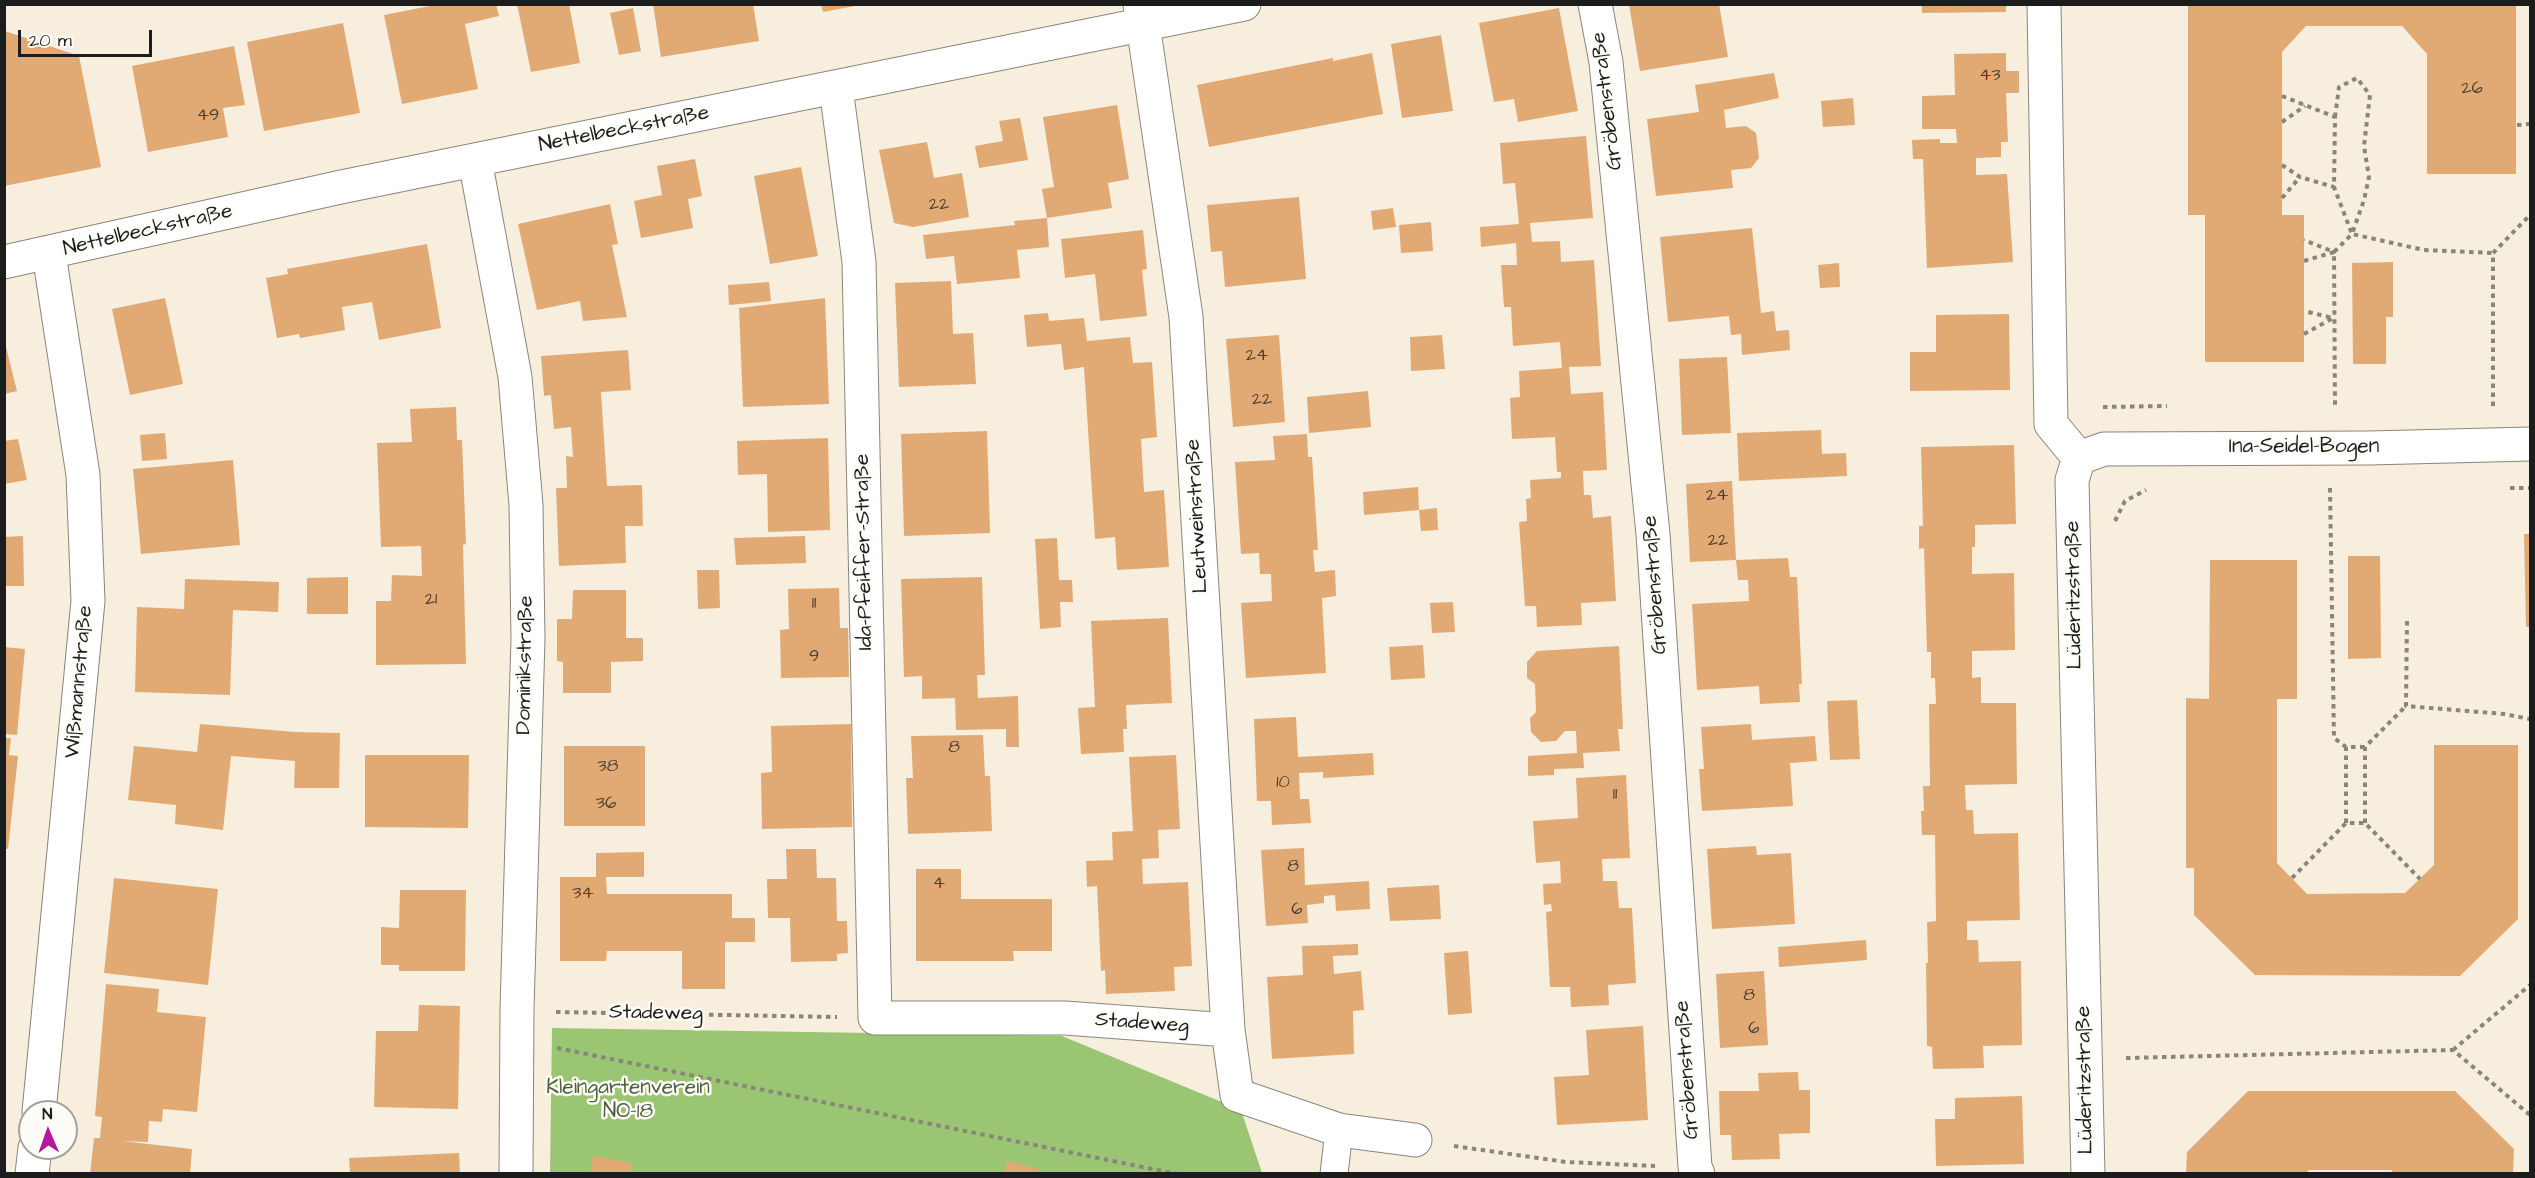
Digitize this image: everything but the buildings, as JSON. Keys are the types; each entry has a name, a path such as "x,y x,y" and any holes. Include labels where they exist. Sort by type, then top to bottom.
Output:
{"street":[{"name":"Nettelbeckstraße","path":"4,262 49,254 341,187 836,88 1142,15 1244,4"},
{"name":"Gröbenstraße","path":"1595,4 1606,62 1653,534 1696,1170"},
{"name":"Leutweinstraße","path":"1142,15 1186,317 1228,1030"},
{"path":"2044,15 2050,424 2079,459"},
{"name":"Ida-Pfeiffer-Straße","path":"836,88 859,262 875,1018"},
{"name":"Dominikstraße","path":"475,160 514,377 526,505 528,639 517,1024 516,1173"},
{"name":"Wißmannstraße","path":"40,1100 88,601 83,475 49,254"},
{"name":"Ina-Seidel-Bogen","path":"2079,459 2104,449 2369,448 2530,444"},
{"name":"Lüderitzstraße","path":"2079,459 2072,480 2088,1173"},
{"name":"Stadeweg","path":"875,1018 1065,1018 1228,1030"},
{"path":"1228,1030 1237,1095 1339,1130 1414,1140"}],"lane":[{"path":"1334,1173 1339,1130"}],"path":[{"path":"2304,261 2334,252 2352,234 2364,200 2369,177 2364,146 2370,95 2357,78 2339,87 2335,117 2334,186 2352,234"},
{"path":"2282,96 2335,117"},
{"path":"2282,122 2306,105"},
{"path":"2517,124 2530,124"},
{"path":"2282,165 2300,177 2334,186"},
{"path":"2282,198 2300,177"},
{"path":"2493,407 2493,253 2530,215"},
{"path":"2352,234 2424,250 2493,253"},
{"path":"2304,240 2334,252"},
{"path":"2334,252 2335,406"},
{"path":"2304,311 2333,318"},
{"path":"2304,334 2333,318"},
{"path":"2330,488 2334,738 2346,747 2365,747"},
{"path":"2407,621 2406,706 2365,747 2365,823 2420,879"},
{"path":"2406,706 2505,714 2530,719"},
{"path":"2292,878 2346,823 2346,747"},
{"path":"2346,823 2365,823"},
{"path":"2086,1058 2453,1050 2530,985"},
{"name":"Stadeweg","path":"517,1024 553,1012 875,1018"},
{"path":"517,1024 1177,1173"},
{"path":"2453,1050 2530,1115"},
{"path":"1414,1140 1566,1162 1696,1170"}],"green space":[{"name":"Kleingartenverein NO-18","path":"552,1028 1062,1036 1241,1110 1262,1173 550,1174"}]}
